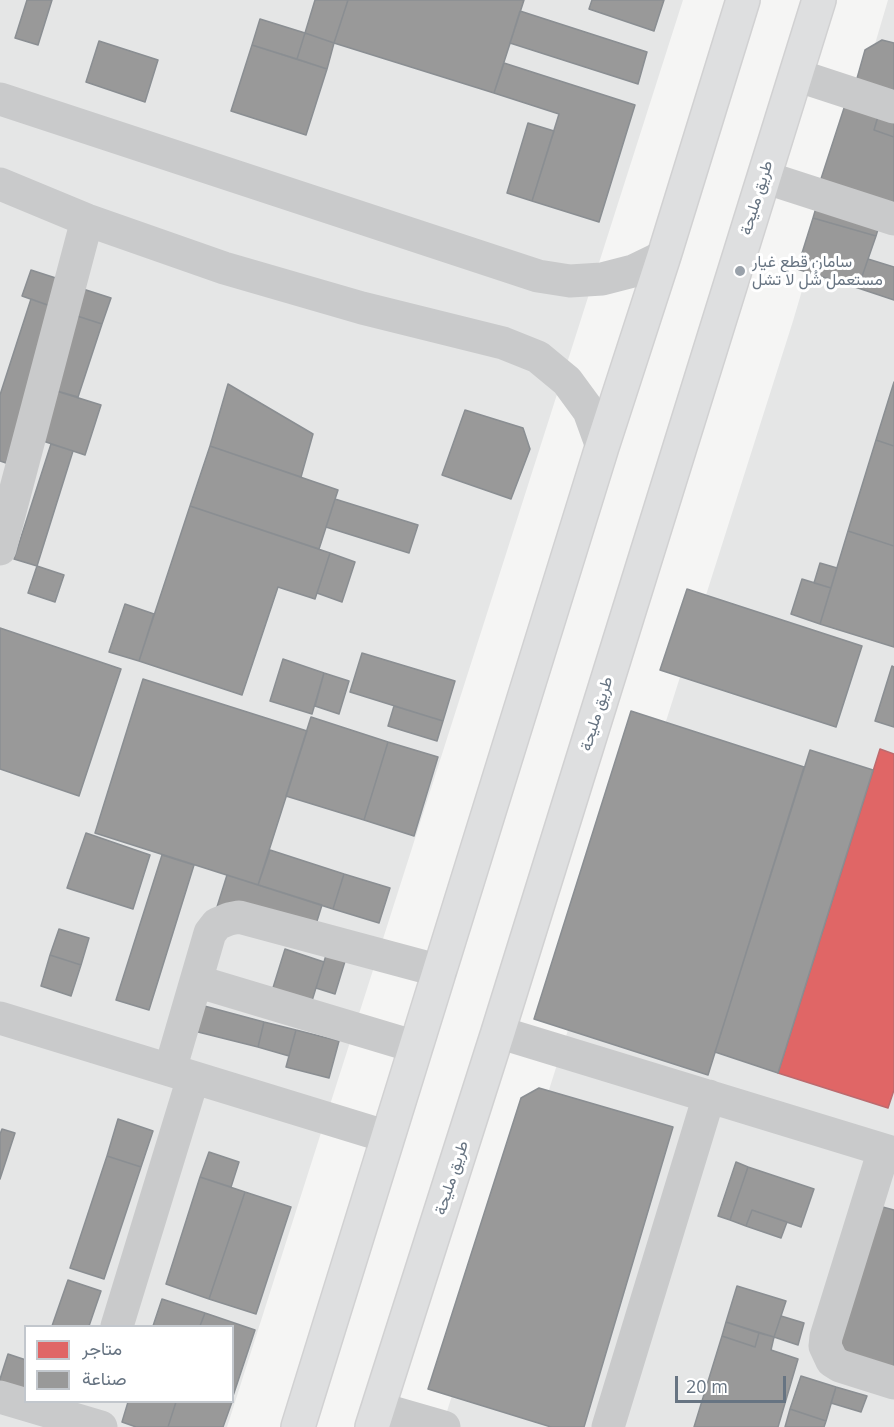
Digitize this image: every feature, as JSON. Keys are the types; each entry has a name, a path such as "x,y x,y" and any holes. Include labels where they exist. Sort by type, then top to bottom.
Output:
{"main road":[{"path":"298,1427 743,0"},
{"name":"طريق مليحة","path":"375,1418 498,1032 819,0"}],"street":[{"path":"795,75 894,107"},
{"path":"0,99 538,276 570,281 602,279 633,271 664,256"},
{"path":"764,177 894,219"},
{"path":"0,184 87,220 224,268 362,308 503,343 538,357 567,381 589,411 602,447"},
{"path":"0,549 87,220"},
{"path":"117,1325 182,1074 196,981 210,933 218,924 229,918 239,917 440,971"},
{"path":"196,981 416,1047"},
{"path":"0,1018 388,1137"},
{"path":"498,1032 889,1152 829,1326 825,1346 832,1361 840,1366 894,1383"},
{"path":"608,1427 709,1096"},
{"path":"0,1397 24,1402"},
{"path":"28,1403 95,1417"},
{"path":"375,1418 444,1427"}],"shaded area":[{"path":"0,0 683,0 227,1427 0,1427"},
{"path":"888,0 894,0 894,1427 442,1427 793,321"}],"building: متاجر":[{"path":"880,749 894,754 894,1090 888,1108 778,1073"}],"building: صناعة":[{"path":"27,0 52,0 38,45 15,38"},
{"path":"315,0 348,0 334,43 305,33"},
{"path":"348,0 524,0 494,93 334,43"},
{"path":"592,0 664,0 654,31 589,9"},
{"path":"520,11 647,52 638,84 510,43"},
{"path":"260,19 305,33 297,59 252,45"},
{"path":"305,33 334,43 327,69 297,59"},
{"path":"882,40 894,43 894,100 854,89 865,50"},
{"path":"99,41 158,60 145,102 86,82"},
{"path":"252,45 327,69 306,135 231,111"},
{"path":"504,63 635,105 599,222 532,201 559,114 494,93"},
{"path":"846,102 879,113 874,130 894,137 894,210 819,185"},
{"path":"879,113 894,118 894,137 874,130"},
{"path":"528,123 554,131 532,201 507,193"},
{"path":"818,201 881,219 876,236 813,218"},
{"path":"813,218 876,236 858,288 797,269"},
{"path":"868,259 894,267 894,300 858,288"},
{"path":"31,270 65,281 56,308 22,296"},
{"path":"83,289 111,298 102,324 74,315"},
{"path":"31,299 56,308 6,463 0,461 0,395"},
{"path":"74,315 102,324 78,397 50,389"},
{"path":"894,382 894,446 876,440"},
{"path":"228,384 313,434 301,477 210,446"},
{"path":"50,389 101,405 85,455 34,438"},
{"path":"465,410 523,428 530,449 511,499 442,475"},
{"path":"876,440 894,446 894,546 848,531"},
{"path":"51,444 73,451 37,566 14,559"},
{"path":"210,446 338,490 319,549 190,506"},
{"path":"335,499 418,525 409,553 326,527"},
{"path":"190,506 330,553 315,599 278,587 242,695 139,661"},
{"path":"848,531 894,546 894,647 820,624"},
{"path":"330,553 355,562 342,602 317,593"},
{"path":"820,563 837,568 831,588 814,583"},
{"path":"37,566 64,575 55,602 28,593"},
{"path":"802,579 831,588 820,624 791,614"},
{"path":"687,589 862,646 836,727 660,670"},
{"path":"125,604 154,614 139,661 109,652"},
{"path":"0,628 121,669 79,796 0,769"},
{"path":"362,653 455,681 443,721 350,692"},
{"path":"283,659 324,673 312,714 270,701"},
{"path":"892,666 894,667 894,727 875,721"},
{"path":"324,673 349,681 339,714 315,706"},
{"path":"143,679 307,731 258,885 95,833"},
{"path":"394,706 443,721 437,741 388,726"},
{"path":"631,711 804,767 708,1075 534,1019"},
{"path":"311,717 388,742 364,820 286,796"},
{"path":"388,742 438,757 414,836 364,820"},
{"path":"810,750 873,770 778,1073 715,1052"},
{"path":"86,833 150,855 133,909 67,888"},
{"path":"270,850 344,874 333,909 258,885"},
{"path":"162,855 194,865 149,1010 116,1000"},
{"path":"344,874 390,888 379,923 333,909"},
{"path":"227,875 322,905 312,937 217,907"},
{"path":"59,929 89,938 81,965 50,955"},
{"path":"285,949 324,962 311,1004 272,991"},
{"path":"327,952 346,958 335,994 316,988"},
{"path":"50,955 81,965 71,996 41,986"},
{"path":"197,1004 264,1022 258,1047 190,1030"},
{"path":"264,1022 296,1030 289,1056 258,1047"},
{"path":"296,1030 339,1041 329,1078 286,1067"},
{"path":"539,1088 673,1127 584,1427 551,1427 428,1389 521,1098"},
{"path":"118,1119 153,1131 141,1167 107,1156"},
{"path":"2,1129 15,1133 0,1179 0,1134"},
{"path":"209,1152 239,1162 231,1187 200,1177"},
{"path":"107,1156 141,1167 104,1279 70,1268"},
{"path":"736,1162 748,1167 730,1220 718,1216"},
{"path":"748,1167 814,1189 801,1227 752,1210 746,1226 730,1220"},
{"path":"200,1177 245,1192 209,1299 166,1284"},
{"path":"245,1192 291,1207 256,1314 209,1299"},
{"path":"879,1206 894,1210 894,1367 832,1348"},
{"path":"752,1210 787,1222 781,1238 746,1226"},
{"path":"68,1280 101,1291 89,1325 52,1325"},
{"path":"737,1286 786,1301 774,1337 726,1322"},
{"path":"162,1299 205,1313 200,1325 153,1325"},
{"path":"205,1313 255,1330 234,1393 234,1325 200,1325"},
{"path":"781,1316 804,1323 798,1345 774,1337"},
{"path":"726,1322 759,1333 755,1347 722,1336"},
{"path":"759,1333 774,1337 771,1350 798,1359 778,1427 694,1427 722,1336 755,1347"},
{"path":"8,1354 24,1359 24,1395 0,1388 0,1379"},
{"path":"801,1376 836,1387 826,1421 790,1409"},
{"path":"836,1387 867,1396 861,1412 831,1403"},
{"path":"128,1403 176,1403 168,1427 136,1427 122,1422"},
{"path":"176,1403 232,1403 223,1427 168,1427"},
{"path":"790,1409 826,1421 824,1427 785,1427"}],"place":[{"name":"سامان قطع غيار مستعمل شُل لا تشل","path":"740,271"}]}
